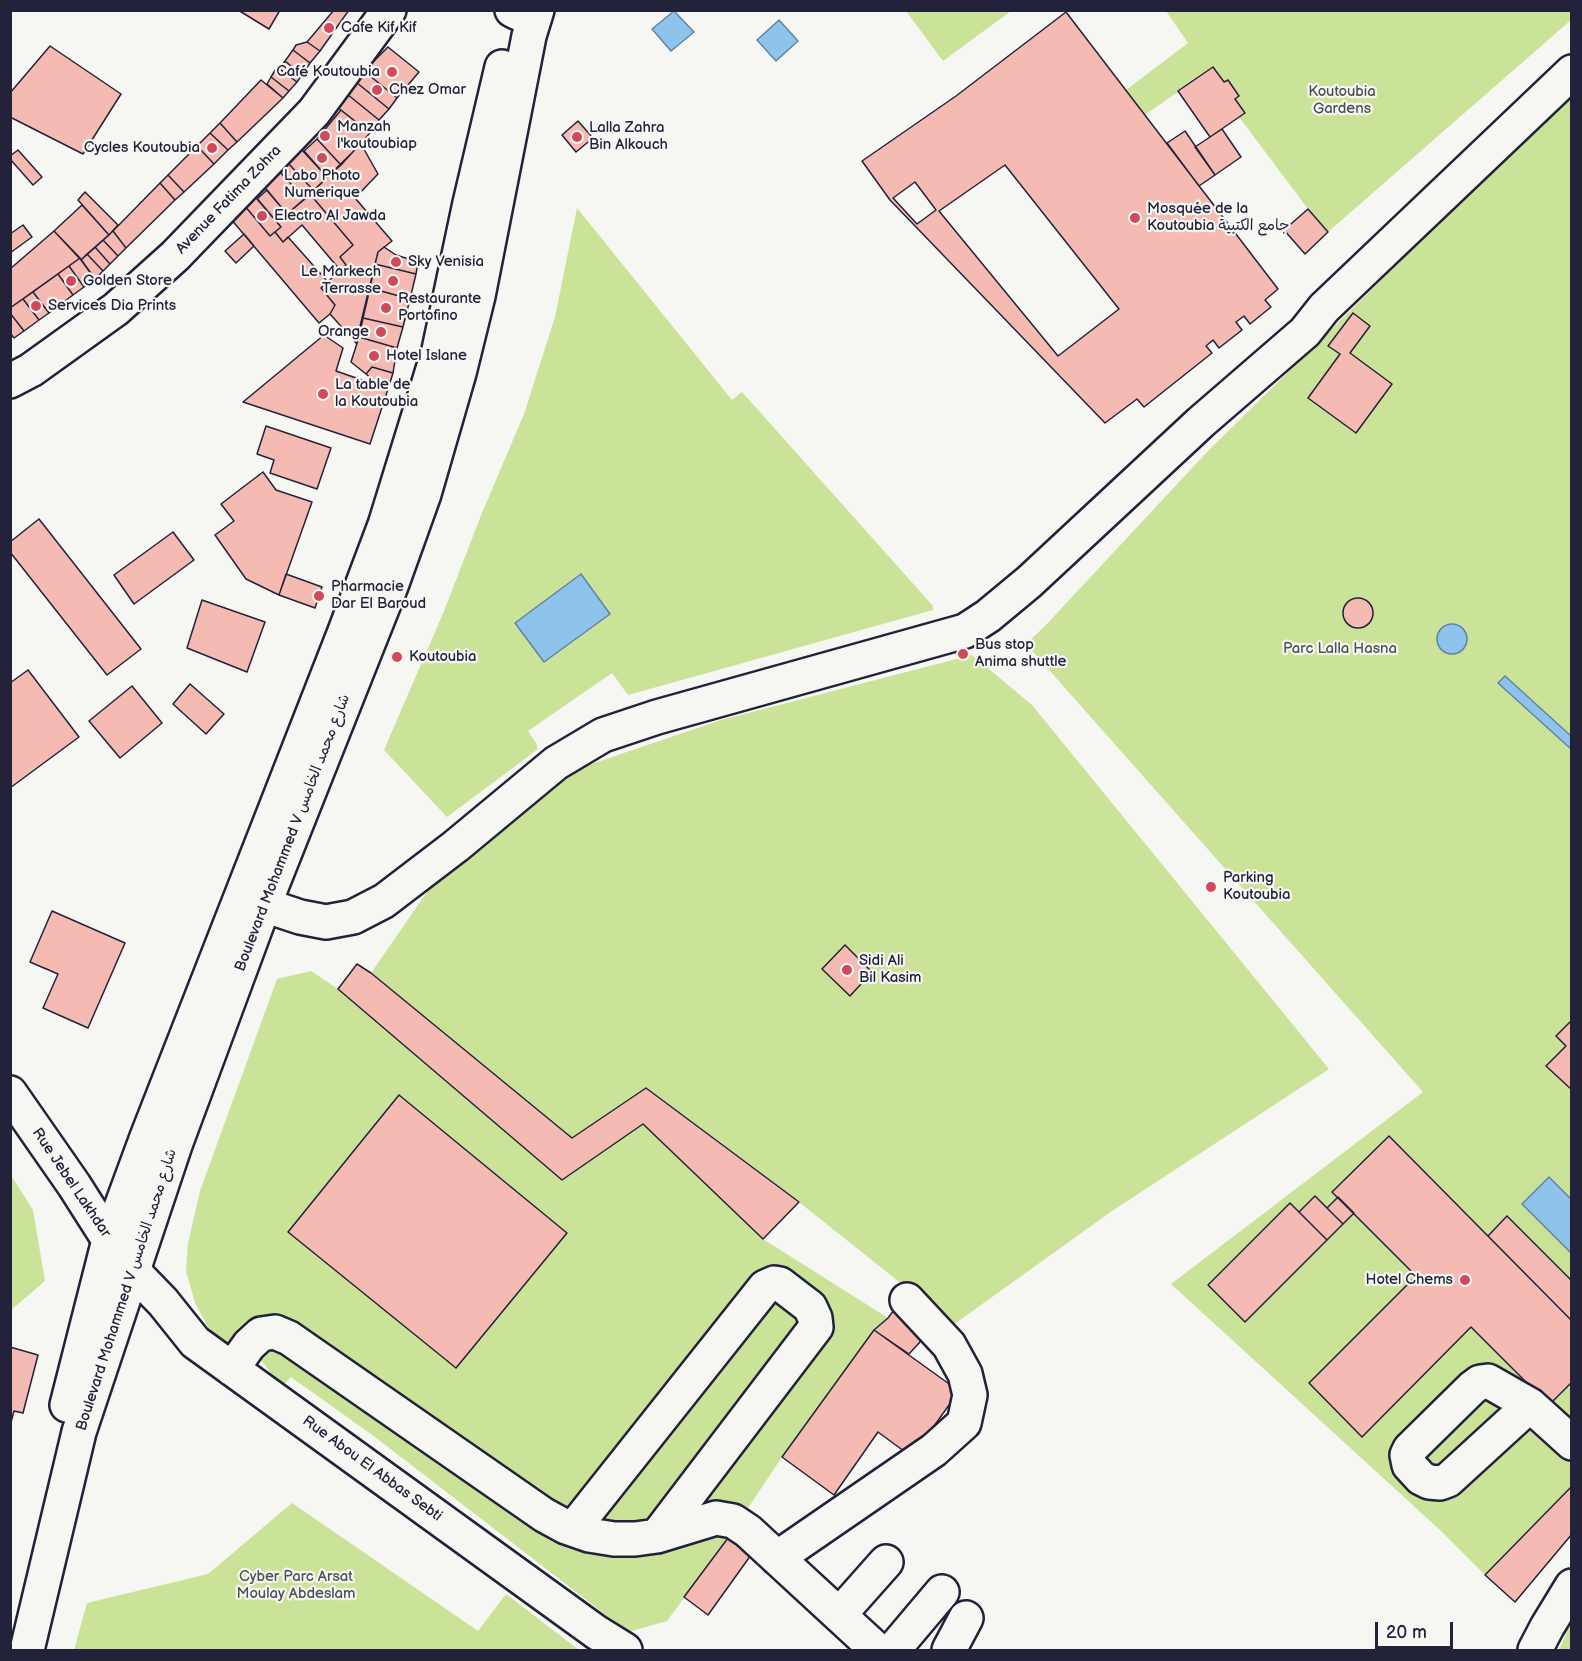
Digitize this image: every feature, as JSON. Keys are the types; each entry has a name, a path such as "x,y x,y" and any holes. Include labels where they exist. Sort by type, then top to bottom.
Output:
{"main road":[{"name":"Avenue Fatima Zohra","path":"10,381 31,370 116,309 175,256 314,112 389,10"},
{"name":"Boulevard Mohammed V شارع محمد الخامس","path":"27,1650 79,1432 175,1145 264,905 424,494 459,373 478,296 529,36 521,11"},
{"name":"Boulevard Mohammed V شارع محمد الخامس","path":"10,1626 109,1240 385,525 439,350 470,202 501,72 521,11"},
{"path":"264,905 300,917 326,922 353,917 384,901 456,846 556,763 603,735 668,714 964,631 988,616 1029,582 1201,422 1305,332 1324,308 1572,72"},
{"name":"Rue Jebel Lakhdar","path":"10,1093 109,1240 133,1271"},
{"name":"Rue Abou El Abbas Sebti","path":"133,1271 163,1302 195,1342 596,1632 625,1650"},
{"path":"573,1529 765,1287 774,1283 780,1284 810,1307 816,1328 657,1536"},
{"path":"777,1558 934,1450 964,1423 970,1395 965,1374 949,1346 907,1300"},
{"path":"232,1369 249,1345 261,1334 275,1332 289,1338 544,1515 589,1535 614,1539 657,1536 716,1518 733,1521 748,1531 877,1650"},
{"path":"1530,1405 1572,1443"},
{"path":"839,1615 886,1562"},
{"path":"1535,1650 1572,1586"},
{"path":"893,1650 942,1592"},
{"path":"949,1650 966,1617"}],"green space":[{"path":"906,11 1011,11 943,61"},
{"name":"Koutoubia Gardens","path":"1166,11 1571,11 1571,20 1328,232 1239,117 1245,112 1235,99 1239,96 1228,80 1224,82 1213,67 1145,115 1128,93 1126,90 1188,43"},
{"name":"Parc Lalla Hasna","path":"1571,93 1572,1020 1556,1036 1566,1046 1546,1066 1571,1090 1571,1486 1485,1575 1440,1530 1171,1284 1423,1092 1026,644 1207,452"},
{"path":"577,208 732,400 742,392 933,606 933,610 628,695 612,673 528,731 538,749 447,817 384,750 444,611 524,414 555,317"},
{"path":"972,655 1032,705 1329,1069 1112,1211 953,1325 799,1202 647,1088 572,1138 371,973 436,879 562,774 721,720"},
{"path":"311,971 338,989 562,1180 643,1124 763,1239 888,1318 874,1330 667,1621 628,1632 375,1437 291,1377 282,1387 249,1345 233,1350 208,1327 195,1303 186,1271 188,1243 200,1191 277,979"},
{"path":"11,1175 33,1210 45,1281 11,1310"},
{"name":"Cyber Parc Arsat Moulay Abdeslam","path":"292,1503 478,1631 506,1594 579,1650 74,1650 87,1603 208,1574"},
{"path":"1571,1624 1571,1650 1559,1650 1568,1629"}],"water":[{"path":"674,11 694,32 671,51 652,29"},
{"path":"779,20 798,41 776,61 757,40"},
{"path":"581,574 610,614 544,662 515,623"},
{"path":"1452,624 1458,625 1466,633 1466,645 1458,653 1452,654 1446,653 1438,645 1437,639 1438,633 1446,625"},
{"path":"1505,676 1571,736 1571,749 1498,683"},
{"path":"1549,1177 1571,1199 1571,1253 1522,1204"}],"building":[{"path":"238,10 280,10 269,29"},
{"path":"334,10 349,10 320,51 307,42"},
{"name":"Mosquée de la Koutoubia جامع الكتبية","path":"1066,12 1278,289 1265,300 1271,307 1250,324 1244,316 1236,322 1242,330 1219,348 1213,340 1206,346 1212,353 1144,407 1137,399 1105,423 890,200 862,161 956,96","holes":["1005,165 1119,309 1058,356 939,211","915,182 936,210 917,224 893,198"]},
{"path":"307,42 320,51 310,63 293,50 296,45"},
{"path":"50,46 121,94 83,154 10,117 10,93"},
{"path":"388,47 419,72 397,98 364,71"},
{"path":"293,50 310,63 302,75 285,61"},
{"path":"285,61 302,75 297,82 280,69"},
{"path":"277,67 297,82 289,91 271,77"},
{"path":"1213,67 1224,82 1228,80 1239,96 1235,99 1245,113 1210,137 1178,91"},
{"path":"364,71 397,98 389,109 356,82"},
{"path":"271,77 289,91 283,98 267,84"},
{"path":"261,80 283,98 237,142 220,123"},
{"path":"356,82 389,109 379,120 347,94"},
{"path":"347,94 379,120 370,133 337,107"},
{"path":"341,110 370,133 341,165 317,139"},
{"name":"Lalla Zahra Bin Alkouch","path":"578,121 593,138 576,152 562,135"},
{"path":"220,123 237,142 228,150 210,133"},
{"path":"1222,129 1241,157 1215,175 1195,147"},
{"path":"1185,131 1215,175 1199,186 1167,143"},
{"path":"210,133 228,150 214,164 197,146"},
{"path":"317,139 341,165 327,177 304,151"},
{"path":"361,144 378,174 355,198 392,241 378,252 356,343 330,314 335,305 321,288 346,265 340,257 353,245 310,194"},
{"path":"197,146 214,164 184,192 168,175"},
{"path":"301,149 327,177 314,191 288,163"},
{"path":"18,150 42,177 33,185 10,159 10,156"},
{"path":"288,163 314,191 305,199 279,171"},
{"path":"279,171 305,199 287,214 264,187"},
{"path":"168,175 184,192 175,200 160,183"},
{"path":"160,183 175,200 126,248 113,231"},
{"path":"267,190 287,214 310,194 353,245 340,257 346,265 340,270 302,225 283,242 275,232 281,227 257,199"},
{"path":"85,192 118,225 109,235 78,200"},
{"path":"255,196 281,227 270,236 244,205"},
{"path":"82,205 109,235 81,260 54,231"},
{"path":"244,205 270,236 275,232 283,242 288,237 328,282 321,288 335,305 330,314 319,323 230,218"},
{"path":"1308,209 1328,232 1305,254 1284,230"},
{"path":"23,225 32,237 10,253 10,234"},
{"path":"54,231 80,258 10,308 10,269"},
{"path":"113,231 126,248 118,256 103,240"},
{"path":"244,234 254,246 236,263 225,251"},
{"path":"103,240 118,256 110,264 95,247"},
{"path":"95,247 110,264 103,271 87,254"},
{"path":"384,247 396,255 418,262 416,274 375,264 378,252"},
{"path":"87,254 103,271 95,279 81,260"},
{"path":"80,258 95,279 84,287 69,266"},
{"path":"375,264 416,274 410,299 370,288"},
{"name":"Golden Store","path":"69,266 84,287 73,295 58,274"},
{"path":"58,274 73,295 49,313 33,292"},
{"path":"370,288 410,299 403,327 363,318"},
{"name":"Services Dia Prints","path":"33,292 49,313 39,320 23,299"},
{"path":"23,299 39,320 24,331 10,313 10,308"},
{"path":"10,313 24,331 14,338 10,333"},
{"path":"1353,313 1370,326 1350,353 1392,384 1356,433 1308,398 1340,354 1328,346"},
{"path":"363,318 403,327 397,348 359,337"},
{"path":"324,335 343,348 336,371 388,389 370,444 243,402"},
{"path":"359,337 397,348 393,373 372,367 366,374 351,362"},
{"path":"372,367 393,373 388,389 380,386 366,374"},
{"path":"266,426 331,448 317,489 270,473 274,460 257,454"},
{"path":"263,472 276,490 312,502 279,595 246,579 215,535 234,521 221,504"},
{"path":"39,519 141,649 107,675 10,552 10,542"},
{"path":"173,532 194,560 134,604 114,575"},
{"path":"286,574 322,587 315,608 279,595"},
{"path":"1358,598 1364,599 1372,607 1372,619 1364,627 1358,628 1352,627 1344,619 1343,613 1344,607 1352,599"},
{"path":"202,600 265,622 247,672 187,648"},
{"path":"28,670 79,737 10,788 10,683"},
{"path":"190,684 224,714 206,734 173,704"},
{"path":"132,686 162,723 120,758 89,721"},
{"path":"52,911 125,943 88,1028 43,1008 58,974 30,962"},
{"name":"Sidi Ali Bil Kasim","path":"845,945 872,972 850,996 822,969"},
{"path":"357,964 371,973 572,1138 646,1088 799,1202 763,1239 643,1124 562,1180 338,989"},
{"path":"1572,1020 1572,1090 1546,1066 1566,1046 1556,1036"},
{"path":"399,1095 567,1233 456,1368 288,1232"},
{"path":"1389,1136 1572,1321 1572,1382 1549,1405 1471,1327 1362,1437 1309,1383 1416,1276 1332,1192"},
{"path":"1315,1196 1343,1224 1327,1240 1299,1212"},
{"path":"1338,1197 1354,1213 1343,1224 1327,1208"},
{"path":"1290,1203 1327,1240 1245,1322 1208,1285"},
{"path":"1507,1216 1572,1281 1572,1321 1488,1236"},
{"path":"896,1307 930,1331 909,1354 874,1330 888,1318"},
{"path":"874,1330 959,1391 912,1457 878,1432 834,1495 782,1457"},
{"path":"10,1347 38,1355 23,1413 14,1411 10,1426"},
{"path":"1572,1486 1572,1534 1515,1602 1485,1575"},
{"path":"728,1538 751,1555 708,1615 684,1597"}],"place":[{"name":"Cafe Kif Kif","path":"329,28"},
{"name":"Café Koutoubia","path":"392,72"},
{"name":"Chez Omar","path":"377,90"},
{"name":"Manzah l'koutoubiap","path":"325,136"},
{"name":"Lalla Zahra Bin Alkouch","path":"577,137"},
{"name":"Cycles Koutoubia","path":"212,148"},
{"name":"Labo Photo Numerique","path":"322,158"},
{"name":"Electro Al Jawda","path":"262,216"},
{"name":"Mosquée de la Koutoubia جامع الكتبية","path":"1135,218"},
{"name":"Sky Venisia","path":"396,262"},
{"name":"Golden Store","path":"71,281"},
{"name":"Le Markech Terrasse","path":"393,281"},
{"name":"Services Dia Prints","path":"36,306"},
{"name":"Restaurante Portofino","path":"386,308"},
{"name":"Orange","path":"381,332"},
{"name":"Hotel Islane","path":"374,356"},
{"name":"La table de la Koutoubia","path":"323,394"},
{"name":"Pharmacie Dar El Baroud","path":"319,596"},
{"name":"Bus stop Anima shuttle","path":"963,654"},
{"name":"Koutoubia","path":"397,657"},
{"name":"Parking Koutoubia","path":"1211,887"},
{"name":"Sidi Ali Bil Kasim","path":"847,970"},
{"name":"Hotel Chems","path":"1465,1280"}]}
